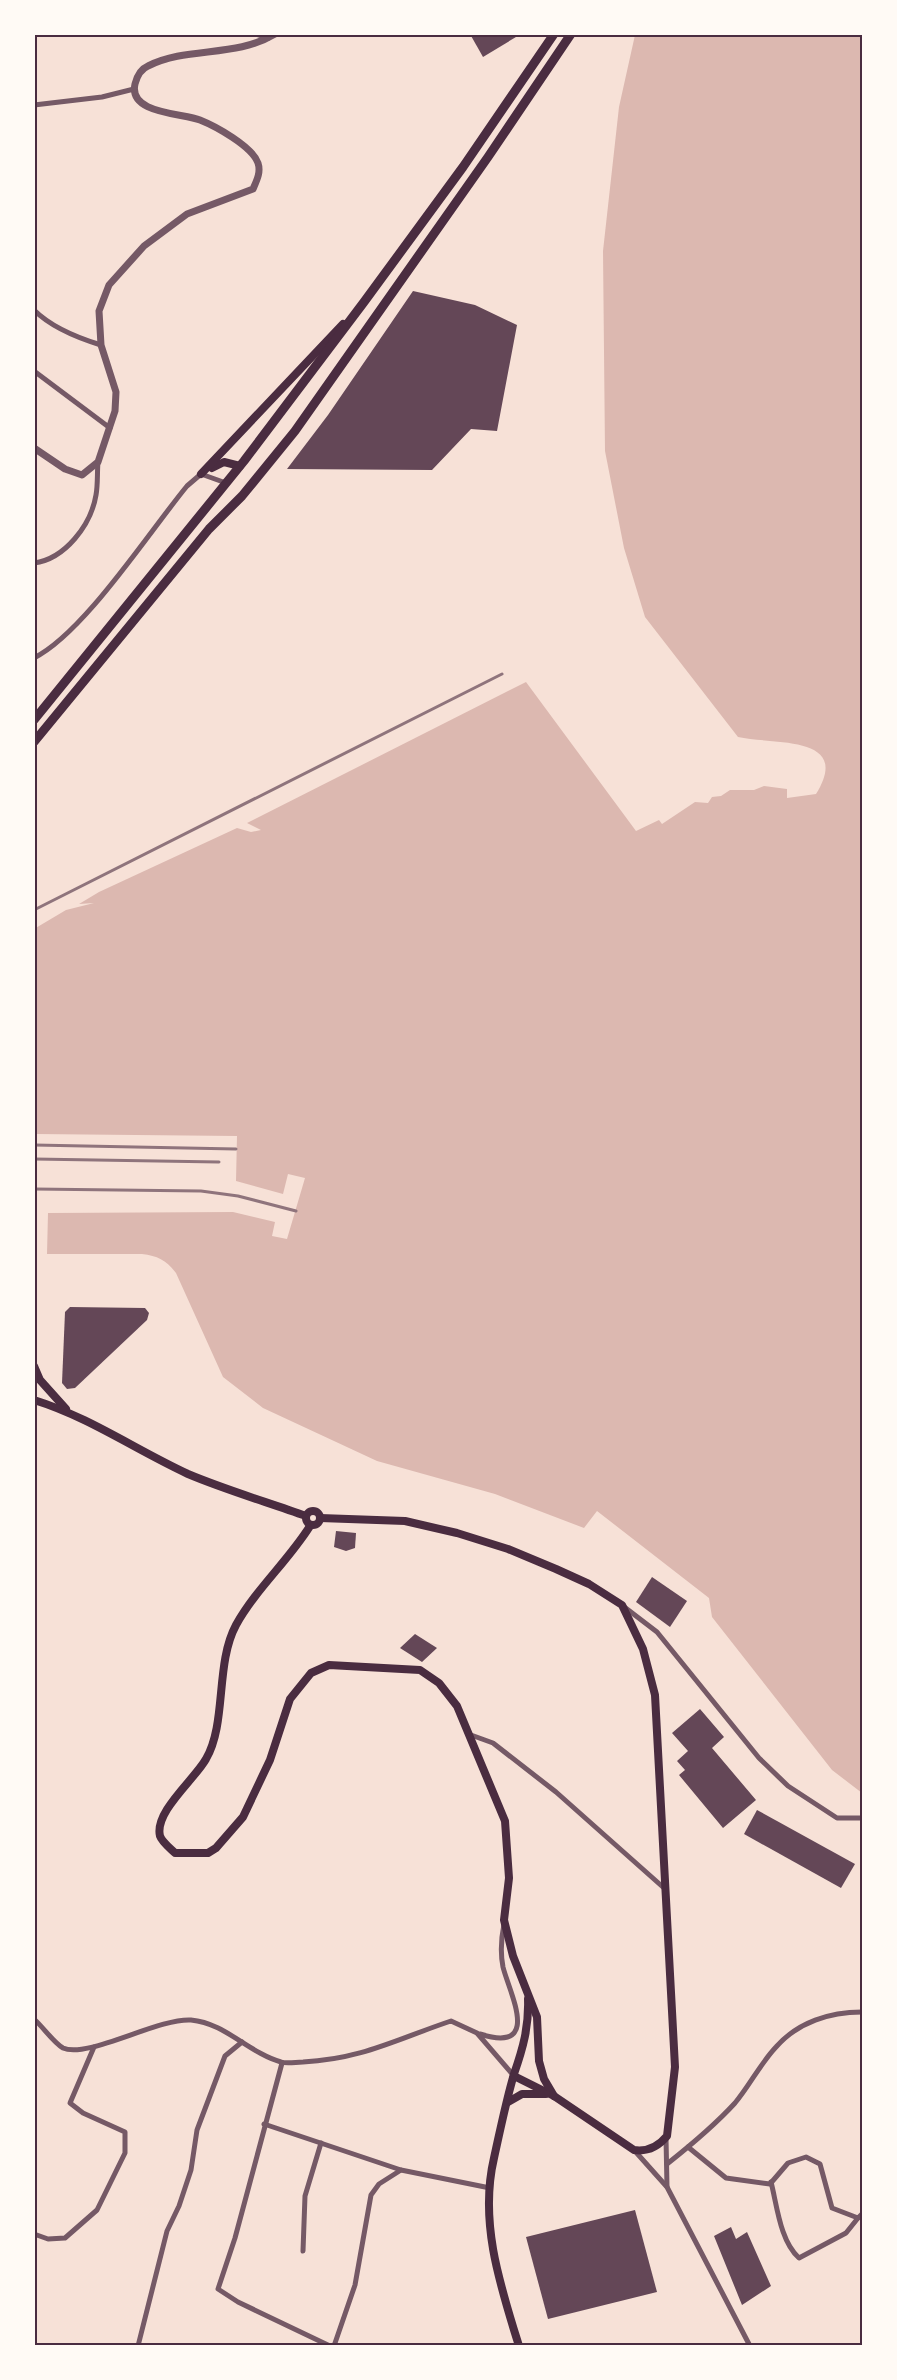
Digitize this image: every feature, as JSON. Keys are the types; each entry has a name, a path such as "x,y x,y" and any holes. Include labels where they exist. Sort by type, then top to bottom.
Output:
{"highway":[{"path":"34,720 240,466 463,167 554,34"},
{"path":"34,742 209,529 242,496 295,431 488,157 548,66 573,34"},
{"path":"240,466 256,479"},
{"path":"226,483 242,496"}],"main road":[{"path":"204,473 364,302"},
{"path":"204,473 224,462 240,466"},
{"path":"34,1365 40,1380 68,1411"},
{"path":"34,1400 68,1411 119,1440 190,1474 306,1516"},
{"path":"306,1516 314,1511 320,1518 405,1521 457,1533 508,1549 589,1584 622,1605 643,1649 655,1695 664,1888 669,1930 675,2067 667,2136 654,2148 643,2151 634,2150 554,2096 514,2076"},
{"path":"306,1516 310,1526"},
{"path":"320,1518 317,1524 310,1526 235,1626 227,1650 213,1743 206,1759 163,1816 159,1828 161,1838 175,1853 194,1855 208,1853 216,1848 243,1817 259,1789 290,1699 311,1674 329,1665 420,1670 439,1683 457,1706 506,1821 509,1878 504,1920 513,1956 537,2017 539,2061 544,2079 554,2096"},
{"path":"519,2346 490,2237 487,2211 493,2160 514,2076 526,2041 529,2022 528,1992"},
{"path":"508,2102 522,2094 538,2093 554,2096"}],"street":[{"path":"256,34 272,36"},
{"path":"34,563 49,561 66,550 78,533 96,496 98,462 110,429 116,392 101,345 99,311 109,285 132,257 187,214 253,189 258,177 257,162 247,148 228,135 198,119 150,108 137,98 134,89 137,77 144,68 166,58 245,48 272,36"},
{"path":"34,105 102,97 134,89"},
{"path":"34,310 44,320 80,339 101,345"},
{"path":"34,370 110,429"},
{"path":"34,448 74,474 82,475 98,462"},
{"path":"34,658 45,653 84,616 172,504 204,473 226,483"},
{"path":"622,1605 657,1632 759,1758 788,1786 837,1818 862,1818"},
{"path":"471,1735 493,1743 556,1792 664,1888"},
{"path":"34,2019 63,2048 75,2050 94,2047 176,2021 192,2020 219,2028 282,2063 348,2057 386,2048 451,2021 477,2033 492,2037 505,2036 514,2031 519,2022 517,2006 503,1967 500,1946 504,1920"},
{"path":"667,2164 736,2101 775,2048 791,2033 826,2016 862,2012"},
{"path":"477,2033 514,2076"},
{"path":"138,2346 167,2231 179,2206 191,2170 197,2130 225,2056 242,2042"},
{"path":"34,2234 48,2239 65,2238 96,2210 125,2153 125,2133 83,2113 70,2103 94,2047"},
{"path":"282,2063 235,2238 218,2289 238,2302 332,2346 355,2285 371,2195 379,2184 401,2170"},
{"path":"264,2124 401,2170 490,2188"},
{"path":"667,2136 667,2187"},
{"path":"303,2251 305,2196 321,2143"},
{"path":"688,2147 726,2178 771,2182"},
{"path":"634,2150 667,2187 750,2346"},
{"path":"806,2157 820,2164 832,2208 860,2216 846,2233 799,2258 794,2253 783,2229 771,2182 788,2163 806,2157"}],"shaded area":[{"path":"635,35 862,35 862,1793 832,1770 712,1617 709,1598 597,1511 584,1528 495,1494 377,1461 263,1408 223,1377 176,1273 165,1262 157,1257 142,1254 47,1254 48,1213 233,1212 275,1222 272,1236 287,1239 305,1178 288,1174 283,1194 236,1181 237,1136 35,1134 34,929 66,910 94,903 79,904 99,892 237,828 251,832 261,830 247,823 526,682 636,831 659,820 662,824 695,802 708,803 712,797 721,796 730,790 754,790 764,786 787,789 787,798 816,794 825,775 824,761 817,752 804,746 738,737 645,617 624,548 605,451 603,251 619,107"}],"building":[{"path":"470,34 521,34 483,57"},
{"path":"413,291 475,305 517,325 497,431 471,429 432,470 287,469 328,415"},
{"path":"70,1307 145,1308 149,1313 147,1320 75,1388 67,1389 62,1383 65,1312"},
{"path":"336,1531 356,1533 355,1548 346,1551 334,1547"},
{"path":"652,1577 687,1601 670,1627 636,1602"},
{"path":"415,1634 437,1648 422,1662 400,1648"},
{"path":"700,1709 724,1737 712,1748 756,1800 723,1828 679,1775 685,1770 677,1761 688,1751 672,1733"},
{"path":"757,1810 855,1864 841,1888 744,1834"},
{"path":"635,2210 657,2292 548,2319 526,2237"},
{"path":"731,2227 736,2239 747,2232 771,2286 742,2305 714,2236"}],"railway":[{"path":"34,910 502,674"},
{"path":"34,1145 236,1149"},
{"path":"34,1159 219,1162"},
{"path":"34,1189 201,1191 238,1196 296,1211"}]}
